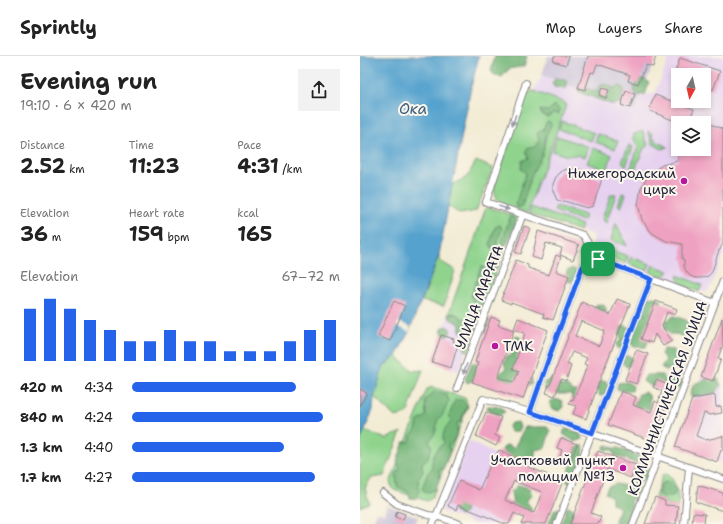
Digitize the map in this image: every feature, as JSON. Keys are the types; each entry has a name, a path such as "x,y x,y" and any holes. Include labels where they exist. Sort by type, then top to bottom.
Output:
{"street":[{"path":"526,84 486,202 583,235 598,259"},
{"name":"УЛИЦА МАРАТА","path":"457,388 523,214"},
{"path":"530,412 582,268 588,260 598,259 715,303"},
{"path":"556,524 651,279"},
{"name":"КОММУНИСТИЧЕСКАЯ УЛИЦА","path":"633,524 723,281"},
{"path":"433,524 483,399 530,412 723,479"},
{"path":"684,524 689,468"},
{"path":"383,493 397,504 460,524"}],"shaded area":[{"path":"548,56 656,56 635,111 542,75"},
{"path":"670,56 723,56 723,255 710,288 706,292 600,253 595,250 593,235 501,204 497,200 494,193 494,188 525,95 528,92 534,91 542,75 635,111 642,95 655,94"},
{"path":"448,316 475,325 459,371 432,362"},
{"path":"701,377 723,385 723,464 675,447"},
{"path":"469,440 496,455 522,461 502,508 509,524 476,524 443,512 442,508"},
{"path":"387,505 418,517 415,524 372,524 377,512 384,514"}],"green space":[{"path":"495,56 527,56 524,66 509,69 502,77 495,76 491,71"},
{"path":"556,78 567,81 567,87 564,89 554,87 552,83"},
{"path":"638,79 645,79 649,83 645,95 637,95 634,90"},
{"path":"606,84 613,88 620,86 624,89 620,102 613,105 579,92 578,89 581,87 597,92 599,86"},
{"path":"534,91 565,103 566,106 527,213 510,208 501,203 497,199 494,188 525,95 528,92"},
{"path":"555,105 560,110 559,114 554,113 547,117 541,114 540,110 548,111"},
{"path":"547,121 550,122 551,125 546,136 543,153 532,174 522,206 518,208 515,205 526,173 521,169 522,161 528,158 526,152 528,147 535,147 539,140 537,133 543,130"},
{"path":"562,121 594,133 591,141 559,129"},
{"path":"643,131 648,146 644,148 633,174 630,170 638,147 633,137 634,134"},
{"path":"648,131 653,134 652,137 657,142 668,147 662,149 653,144"},
{"path":"598,134 618,141 615,149 595,142"},
{"path":"557,136 589,147 585,157 578,155 567,156 552,151"},
{"path":"629,145 633,147 626,166 622,162"},
{"path":"593,148 612,155 607,170 587,163"},
{"path":"476,161 493,168 476,211 460,214 448,206 452,185 467,177"},
{"path":"622,193 626,194 621,208 618,205"},
{"path":"611,194 616,194 606,223 602,219"},
{"path":"556,206 585,215 583,221 554,211"},
{"path":"488,207 512,215 515,219 475,325 448,316 485,210"},
{"path":"531,207 582,225 580,231 529,214"},
{"path":"514,216 517,220 507,244 504,245 502,242 510,217"},
{"path":"616,223 627,246 611,240"},
{"path":"500,225 502,229 496,247 492,248 490,244 495,227"},
{"path":"583,244 588,245 588,256 583,259 579,257 580,246"},
{"path":"608,249 628,256 626,263 606,256"},
{"path":"500,251 503,254 498,268 495,269 495,277 492,286 486,298 483,300 484,304 480,307 478,302 482,298 482,291 485,282 493,269 494,259"},
{"path":"439,255 440,261 455,270 444,306 422,301"},
{"path":"631,257 650,264 647,271 629,264"},
{"path":"653,265 669,271 666,275 662,276 650,272"},
{"path":"481,267 484,267 486,271 484,279 481,280 482,284 476,300 473,301 471,297 476,281 479,279 478,275"},
{"path":"573,268 578,273 575,281 569,282 565,278 567,271"},
{"path":"677,275 702,285 699,292 682,284"},
{"path":"654,297 661,300 660,308 650,314 654,323 646,347 634,347 630,342 640,316 645,315 643,308 647,298"},
{"path":"597,304 604,305 607,311 602,316 593,308"},
{"path":"454,313 462,319 473,321 477,316 489,320 492,329 486,332 481,329 474,331 468,328 463,333 460,331 460,324 450,319 450,314"},
{"path":"674,316 686,320 693,328 692,336 686,338 677,334 670,334 665,327 666,321"},
{"path":"446,326 451,331 446,336 441,331"},
{"path":"622,326 627,326 630,330 627,339 622,341 623,347 618,349 616,344 621,340 619,335"},
{"path":"515,336 520,337 525,347 524,376 532,379 531,385 510,390 500,381 499,374 506,369 504,363 507,356 512,356 511,347"},
{"path":"472,337 474,339 470,350 467,352 464,349 467,338"},
{"path":"664,349 673,350 679,361 677,368 666,370 661,367 666,360 661,354"},
{"path":"396,356 413,371 423,370 407,414 395,417 374,397 383,367"},
{"path":"624,356 630,356 632,358 629,366 626,367 622,362"},
{"path":"472,363 477,363 479,366 474,380 467,383 465,379"},
{"path":"646,375 662,375 666,381 672,378 682,381 681,386 673,390 664,384 650,386 643,381"},
{"path":"551,378 557,381 561,386 567,386 573,391 579,391 581,395 571,401 572,394 557,394 545,390 544,383"},
{"path":"718,379 721,386 715,393 691,397 690,393 694,384 704,380"},
{"path":"601,381 606,381 608,385 605,395 600,396 597,391"},
{"path":"627,382 633,386 632,391 617,389 618,383"},
{"path":"433,387 465,398 468,406 432,498 427,501 394,490 390,483 427,389"},
{"path":"435,391 446,394 449,401 442,416 437,420 436,431 429,441 432,447 427,459 422,463 423,472 418,478 419,491 417,499 410,498 408,492 397,486 396,474 400,468 397,461 404,442 410,442 411,436 416,430 418,421 426,416 425,400"},
{"path":"645,392 649,395 650,408 645,412 631,412 639,394"},
{"path":"555,399 562,401 563,407 559,411 551,408 550,402"},
{"path":"455,400 462,400 467,406 461,421 457,423 456,436 453,442 448,446 450,451 443,469 439,470 440,477 436,489 427,493 422,489 428,472 432,468 434,454 444,443 443,434 452,421 449,416"},
{"path":"488,406 501,407 505,412 499,415 487,409"},
{"path":"518,422 520,427 517,432 511,432 508,428 511,423"},
{"path":"525,427 547,427 550,431 545,448 535,450 535,460 530,464 509,461 502,449 507,445 514,448"},
{"path":"565,429 579,432 583,439 575,442 563,434"},
{"path":"365,430 386,439 401,432 384,476 371,478 365,488 369,503 360,507 360,441"},
{"path":"583,445 584,450 572,483 569,484 566,480 577,447"},
{"path":"608,445 639,456 640,460 636,463 614,455 613,450 605,450 604,446"},
{"path":"646,464 649,470 646,479 636,484 638,490 635,498 630,500 632,505 625,524 615,524 620,508 612,503 612,497 605,493 608,487 616,484 630,487 633,483 633,478 638,465"},
{"path":"663,474 669,475 676,486 678,493 678,506 667,505 665,501 655,497"},
{"path":"665,482 671,483 676,489 674,495 665,498 658,494 660,485"},
{"path":"518,485 529,488 532,495 526,501 532,509 528,517 513,505 511,492"},
{"path":"458,503 466,506 465,513 460,516 454,512 453,508"},
{"path":"567,507 571,507 574,510 569,524 561,524"},
{"path":"555,509 560,509 558,524 548,524"}],"water":[{"name":"Ока","path":"360,56 479,56 471,87 439,255 409,332 396,356 383,367 374,397 373,410 360,441"}],"pier":[{"path":"394,301 405,306 399,322 411,327 409,332 397,326 390,341 378,336"}],"building":[{"path":"554,56 569,56 566,65 553,61"},
{"path":"588,56 656,56 653,67 646,65 638,84 628,81 630,75 597,64 594,73 591,72 585,90 578,88"},
{"path":"680,58 711,68 676,68"},
{"path":"711,68 720,71 713,90 711,89"},
{"path":"602,88 609,90 606,98 599,95"},
{"path":"626,91 635,94 630,108 621,105"},
{"name":"Нижегородский цирк","path":"655,95 671,101 671,108 694,109 691,116 671,116 671,119 650,111"},
{"name":"Нижегородский цирк","path":"711,124 723,129 723,243 719,250 712,272 708,276 702,278 690,276 686,271 684,260 682,259 682,244 666,241 652,233 642,220 638,204 641,188 649,174 662,165 678,161 678,156 711,156"},
{"path":"570,168 582,170 589,176 601,179 593,206 587,208 557,200 553,191 553,184 556,177 562,171"},
{"path":"524,226 530,228 521,254 515,252"},
{"path":"538,231 579,245 573,260 560,255 562,248 546,243 541,260 532,257"},
{"path":"556,255 561,257 556,271 569,276 553,320 543,317 544,314 501,300 516,260 528,265 528,268 549,275"},
{"path":"617,299 630,304 586,419 573,414 576,406 569,404 571,399 573,400 582,380 587,365 584,364 587,358 572,352 567,364 571,366 566,381 561,379 555,396 546,393 568,337 567,336 582,302 610,315","holes":["581,321 605,331 599,346 575,336"]},
{"path":"394,301 405,306 390,341 378,336"},
{"path":"656,301 677,309 675,315 667,312 662,326 672,341 663,346 655,334 652,343 641,339"},
{"path":"491,317 500,320 498,325 514,330 498,377 514,382 519,371 513,369 525,333 514,329 518,318 548,330 523,399 472,382 478,363 475,362"},
{"path":"722,318 723,345 718,358 721,359 713,381 701,377"},
{"path":"441,335 454,339 453,342 458,344 451,368 432,362"},
{"path":"636,350 648,354 636,384 625,380"},
{"path":"656,380 673,387 653,441 608,425 621,391 636,397 633,405 651,412 655,401 658,403 662,391 653,387"},
{"path":"360,389 367,393 360,406"},
{"path":"715,395 716,407 721,406 722,413 710,415 704,413 696,436 706,440 723,436 723,450 721,450 717,462 675,447 692,399"},
{"path":"486,412 501,417 495,435 500,438 496,446 476,436"},
{"path":"561,438 577,444 570,463 559,459 562,450 557,448"},
{"path":"499,450 522,461 521,464 563,481 546,524 521,524 524,518 514,513 509,524 505,524 458,505 456,510 448,506 459,481 479,490 491,463","holes":["514,481 542,492 534,513 505,500"]},
{"path":"598,451 636,465 631,478 607,469 591,513 601,517 598,524 570,524"},
{"path":"698,485 723,493 723,511 696,502"},
{"path":"655,497 665,501 665,505 678,506 676,524 645,524"},
{"path":"397,511 405,514 403,520 395,517"},
{"path":"693,513 705,514 704,524 692,524"}],"place":[{"name":"Нижегородский цирк","path":"684,181"},
{"name":"ТМК","path":"495,346"},
{"name":"Участковый пункт полиции №13","path":"623,468"}],"route":[{"path":"598,259 651,279 592,433 530,412 582,268 588,260 598,259"}]}
